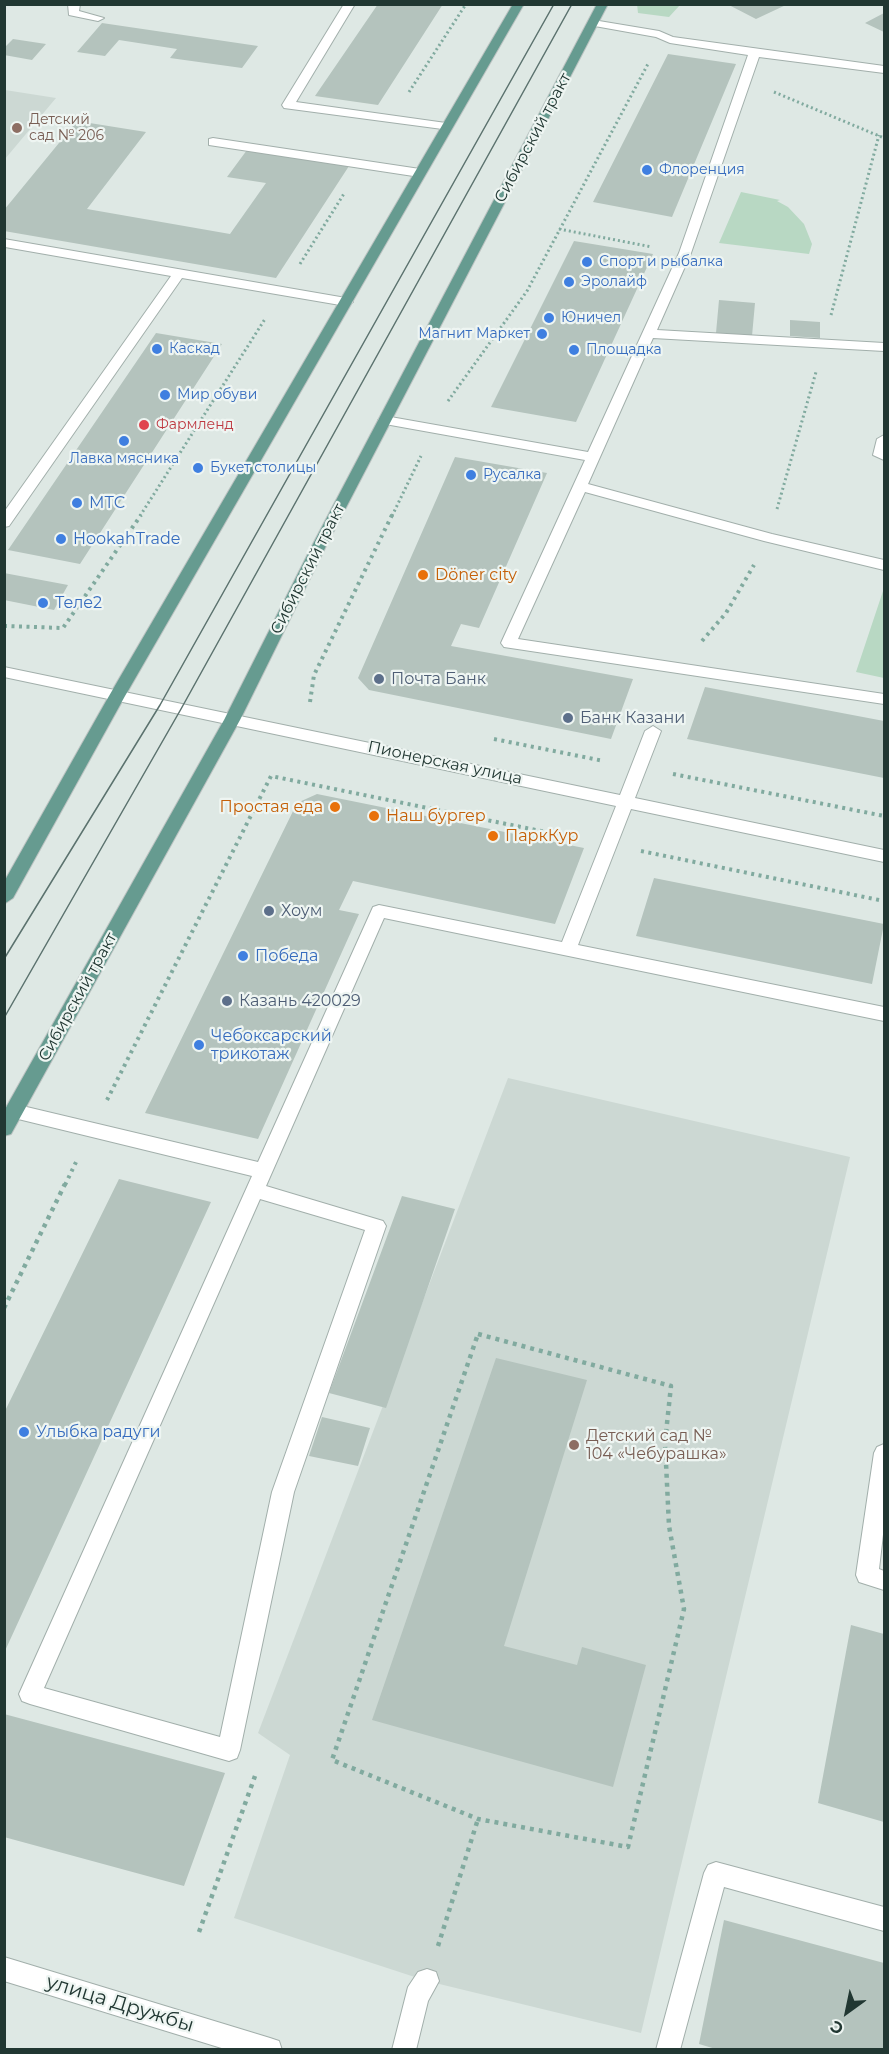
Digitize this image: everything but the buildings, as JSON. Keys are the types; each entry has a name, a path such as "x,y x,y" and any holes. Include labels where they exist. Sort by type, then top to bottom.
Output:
{"main road":[{"path":"4,898 117,696 519,4"},
{"name":"Сибирский тракт","path":"4,1129 232,720 385,420 603,4"}],"street":[{"path":"74,4 73,14 98,18"},
{"path":"350,4 288,105 446,127"},
{"path":"593,24 659,34 670,40 754,53 885,69"},
{"path":"754,53 747,80 685,253 508,643 885,699"},
{"path":"213,142 420,173"},
{"path":"5,243 346,302"},
{"path":"4,523 179,273"},
{"path":"648,334 885,347"},
{"path":"385,420 593,457"},
{"path":"885,439 880,455 885,456"},
{"path":"580,486 769,538 885,565"},
{"name":"Пионерская улица","path":"4,672 885,856"},
{"path":"568,949 653,731"},
{"path":"14,1111 92,1131 259,1180 376,1226 283,1492 229,1750 30,1694 259,1180 379,911 885,1014"},
{"path":"885,1454 867,1575 885,1580"},
{"path":"668,2049 716,1873 885,1919"},
{"name":"улица Дружбы","path":"4,1969 270,2049"},
{"path":"404,2049 417,1996 427,1981"}],"path":[{"path":"321,704 309,702 314,675 445,406 527,291 657,48 659,34"},
{"path":"747,80 885,138"},
{"path":"679,668 726,613 769,538 879,135"},
{"path":"559,229 685,253"},
{"path":"4,626 63,628"},
{"path":"492,738 885,816"},
{"path":"4,1308 271,776"},
{"path":"478,1334 671,1386 665,1442 669,1526 684,1609 628,1847 478,1819 332,1760 478,1334"},
{"path":"199,1932 261,1760 229,1750"},
{"path":"427,1981 478,1819"}],"shaded area":[{"name":"Детский сад № 206","path":"4,90 56,98 5,159"},
{"name":"Детский сад № 104 «Чебурашка»","path":"508,1078 850,1157 641,2033 427,1981 234,1918 290,1755 258,1733"}],"green space":[{"path":"637,4 680,5 669,17 638,13"},
{"path":"741,192 780,200 777,201 788,207 804,224 812,244 809,254 719,243"},
{"path":"884,588 884,678 856,672"}],"tram line":[{"path":"4,959 160,705 554,4"},
{"path":"4,1018 181,709 572,4"}],"place":[{"name":"Детский сад № 206","path":"17,128"},
{"name":"Флоренция","path":"647,170"},
{"name":"Спорт и рыбалка","path":"587,262"},
{"name":"Эролайф","path":"569,282"},
{"name":"Юничел","path":"549,318"},
{"name":"Магнит Маркет","path":"542,334"},
{"name":"Каскад","path":"157,349"},
{"name":"Площадка","path":"574,350"},
{"name":"Мир обуви","path":"165,395"},
{"name":"Фармленд","path":"144,425"},
{"name":"Лавка мясника","path":"124,441"},
{"name":"Букет столицы","path":"198,468"},
{"name":"Русалка","path":"471,475"},
{"name":"МТС","path":"77,503"},
{"name":"HookahTrade","path":"61,539"},
{"name":"Döner city","path":"423,575"},
{"name":"Теле2","path":"43,603"},
{"name":"Почта Банк","path":"379,679"},
{"name":"Банк Казани","path":"568,718"},
{"name":"Простая еда","path":"335,807"},
{"name":"Наш бургер","path":"374,816"},
{"name":"ПаркКур","path":"493,836"},
{"name":"Хоум","path":"269,911"},
{"name":"Победа","path":"243,956"},
{"name":"Казань 420029","path":"227,1001"},
{"name":"Чебоксарский трикотаж","path":"199,1045"},
{"name":"Улыбка радуги","path":"24,1432"},
{"name":"Детский сад № 104 «Чебурашка»","path":"574,1445"}]}
